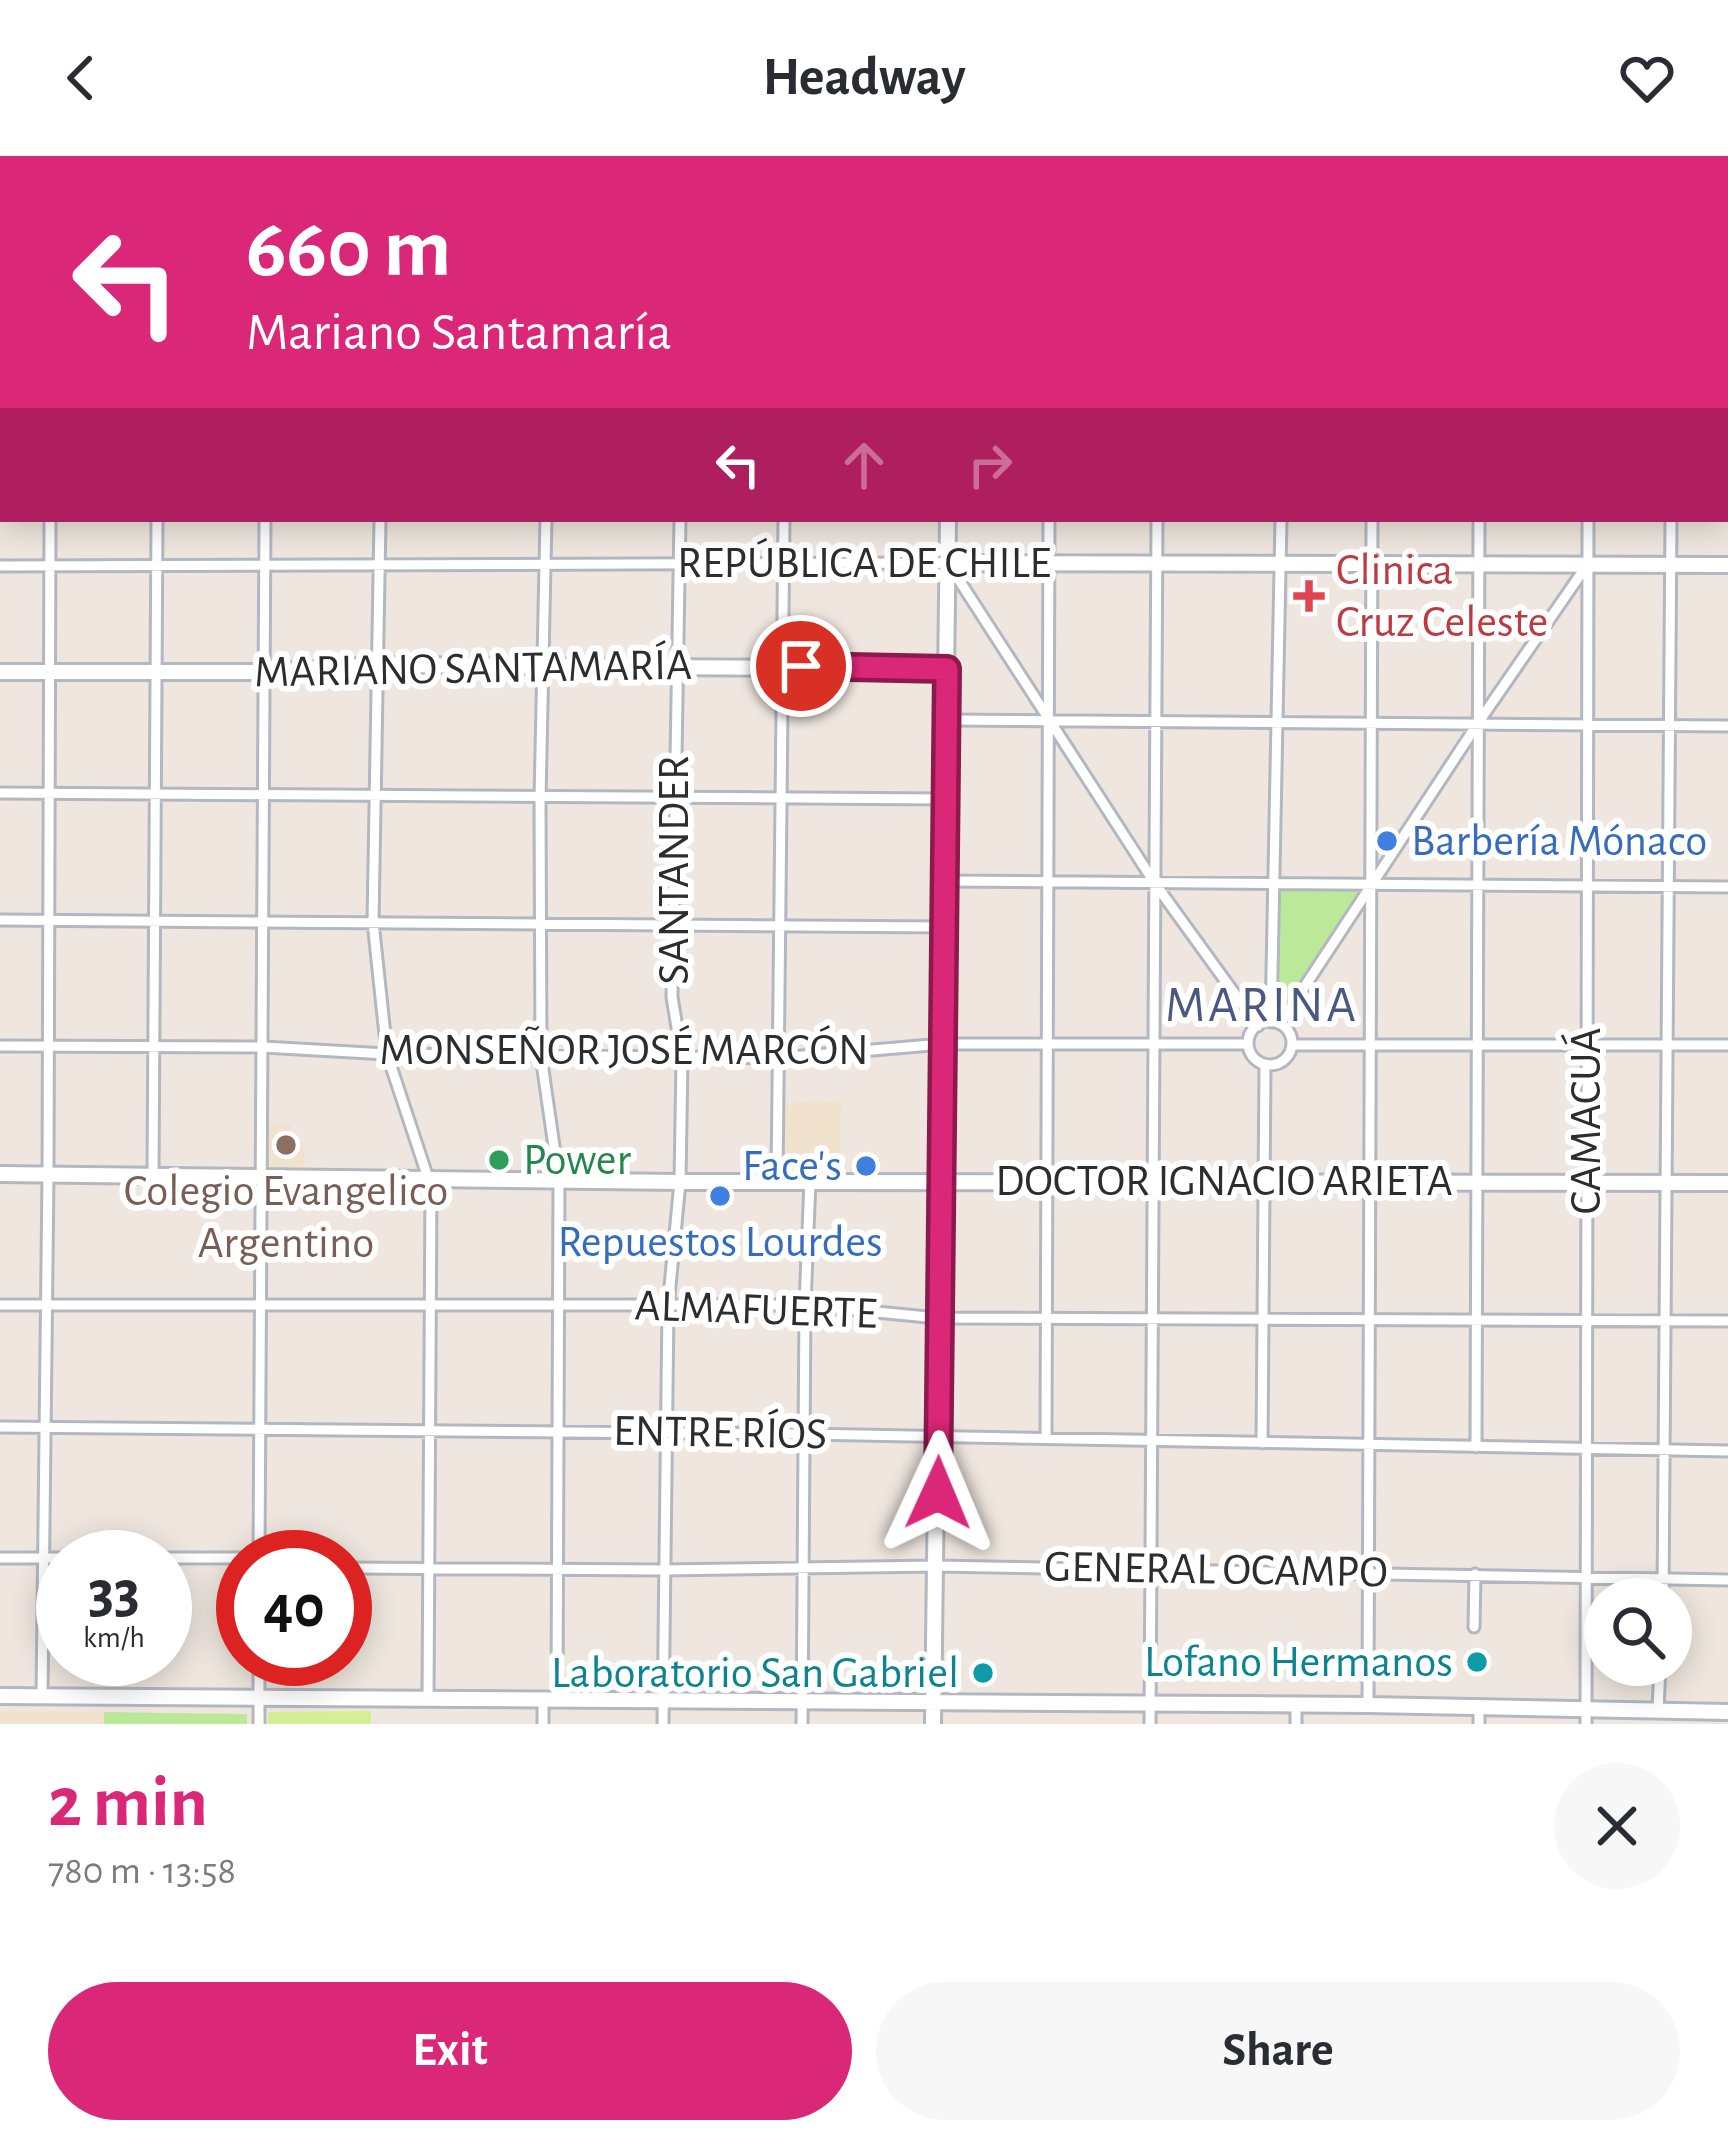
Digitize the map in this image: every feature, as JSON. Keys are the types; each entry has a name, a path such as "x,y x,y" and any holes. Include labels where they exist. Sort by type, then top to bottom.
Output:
{"street":[{"path":"44,1530 50,522"},
{"path":"153,1176 157,522"},
{"path":"259,1530 266,522"},
{"path":"380,522 373,922 387,1054 430,1180 428,1699"},
{"path":"543,1724 550,1700 556,1569 559,1181 542,1055 540,800 546,522"},
{"name":"SANTANDER","path":"663,1724 668,1307 680,1182 682,1058 672,997 680,522"},
{"path":"777,1181 784,522"},
{"path":"933,1724 948,522"},
{"path":"1046,1437 1049,522"},
{"path":"1150,1724 1156,522"},
{"path":"1275,1023 1281,522"},
{"path":"1368,1705 1372,522"},
{"path":"1476,1447 1479,522"},
{"name":"CAMACUÁ","path":"1586,1717 1588,522"},
{"path":"1664,1578 1670,522"},
{"name":"REPÚBLICA DE CHILE","path":"0,566 784,561 1728,566"},
{"path":"948,563 1156,885 1258,1026"},
{"path":"1258,1026 1275,1023 1587,565"},
{"name":"MARIANO SANTAMARÍA","path":"0,672 265,672 378,665 947,669"},
{"path":"946,720 1728,726"},
{"path":"0,793 945,799"},
{"path":"944,881 1728,887"},
{"path":"0,920 944,927"},
{"path":"1265,1065 1286,1059 1292,1045 1289,1034 1275,1023"},
{"path":"1258,1026 1248,1044 1252,1056 1265,1065"},
{"name":"MONSEÑOR JOSÉ MARCÓN","path":"0,1046 779,1058 943,1044 1248,1044"},
{"path":"1292,1045 1728,1045"},
{"path":"1262,1443 1265,1065"},
{"name":"DOCTOR IGNACIO ARIETA","path":"0,1174 680,1182 1728,1183"},
{"path":"802,1724 810,1181"},
{"name":"ALMAFUERTE","path":"0,1305 805,1305 938,1318 1728,1321"},
{"name":"ENTRE RÍOS","path":"0,1427 1046,1437 1728,1451"},
{"path":"0,1558 36,1558"},
{"name":"GENERAL OCAMPO","path":"372,1568 937,1566 1637,1578"},
{"path":"1474,1627 1475,1574"},
{"name":"GENERAL OCAMPO","path":"1692,1579 1728,1580"},
{"path":"42,1686 42,1697"},
{"path":"259,1686 259,1724"},
{"path":"1658,1710 1659,1686"},
{"path":"0,1696 1368,1705 1479,1716 1586,1717 1658,1710 1728,1712"},
{"path":"1296,1706 1297,1724"}],"shaded area":[{"path":"841,1101 840,1164 785,1167 785,1103"},
{"name":"Colegio Evangelico Argentino","path":"268,1124 291,1124 291,1143 304,1143 304,1169 268,1169"},
{"path":"0,1711 104,1712 104,1724 0,1724"}],"green space":[{"path":"1358,885 1362,889 1286,1007 1279,1009 1275,1001 1280,890"},
{"path":"371,1711 371,1724 268,1724 268,1712"},
{"path":"104,1712 247,1714 247,1724 104,1724"}],"place":[{"name":"Clinica Cruz Celeste","path":"1309,596"},
{"name":"Barbería Mónaco","path":"1387,841"},
{"name":"Colegio Evangelico Argentino","path":"286,1145"},
{"name":"Power","path":"499,1160"},
{"name":"Face's","path":"866,1166"},
{"name":"Repuestos Lourdes","path":"720,1196"},
{"name":"Lofano Hermanos","path":"1477,1662"},
{"name":"Laboratorio San Gabriel","path":"983,1673"}],"district":[{"name":"MARINA","path":"1262,1005"}],"route":[{"path":"801,666 947,669 938,1493"}]}
